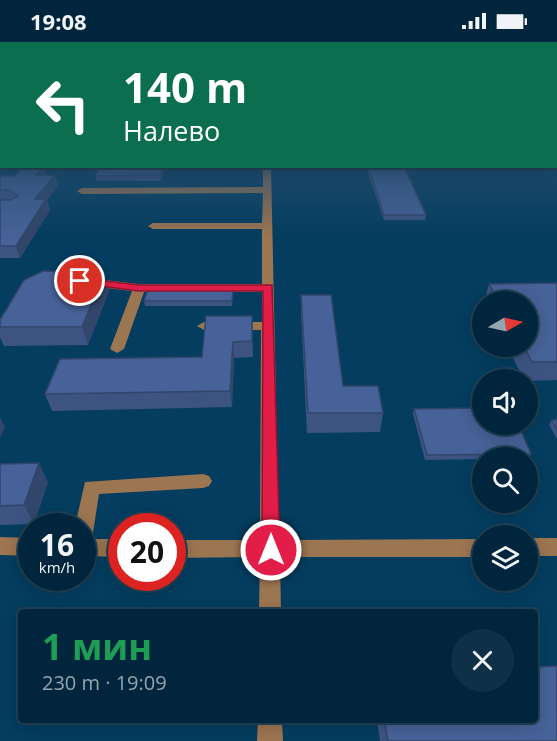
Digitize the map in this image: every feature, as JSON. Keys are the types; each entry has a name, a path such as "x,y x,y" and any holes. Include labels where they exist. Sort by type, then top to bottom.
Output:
{"street":[{"path":"267,172 270,609"},
{"path":"82,190 267,190"},
{"path":"153,226 268,226"},
{"path":"70,281 139,288 268,288"},
{"path":"117,348 139,288"},
{"path":"204,326 268,326"},
{"path":"87,513 91,487 202,481"},
{"path":"0,546 18,547"},
{"path":"538,547 557,547"},
{"path":"186,549 472,548"},
{"path":"270,723 270,741"}],"shaded area":[{"path":"0,172 557,172 557,741 0,741"}],"building":[{"path":"19,172 40,172 36,175 55,175 35,199 46,199 16,246 0,246 0,200 10,200 18,196 10,190 0,190 0,176 14,176"},
{"path":"97,172 161,172 160,175 95,176"},
{"path":"370,172 406,172 426,215 384,215"},
{"path":"43,271 104,273 82,327 0,327 0,320 24,280"},
{"path":"557,283 557,362 532,362 530,357 538,357 538,291 493,291 489,284"},
{"path":"148,289 233,289 232,301 144,301"},
{"path":"301,295 331,295 343,386 378,386 383,413 308,413"},
{"path":"206,316 252,316 252,341 233,342 230,391 45,394 60,359 202,357"},
{"path":"472,408 472,435 523,435 528,447 472,447 472,455 427,455 414,409"},
{"path":"552,420 557,420 557,430"},
{"path":"39,463 24,505 0,506 0,464"},
{"path":"557,666 557,741 388,741 385,723 538,723 538,667"}],"route":[{"path":"80,281 139,288 268,288 271,550"}]}
